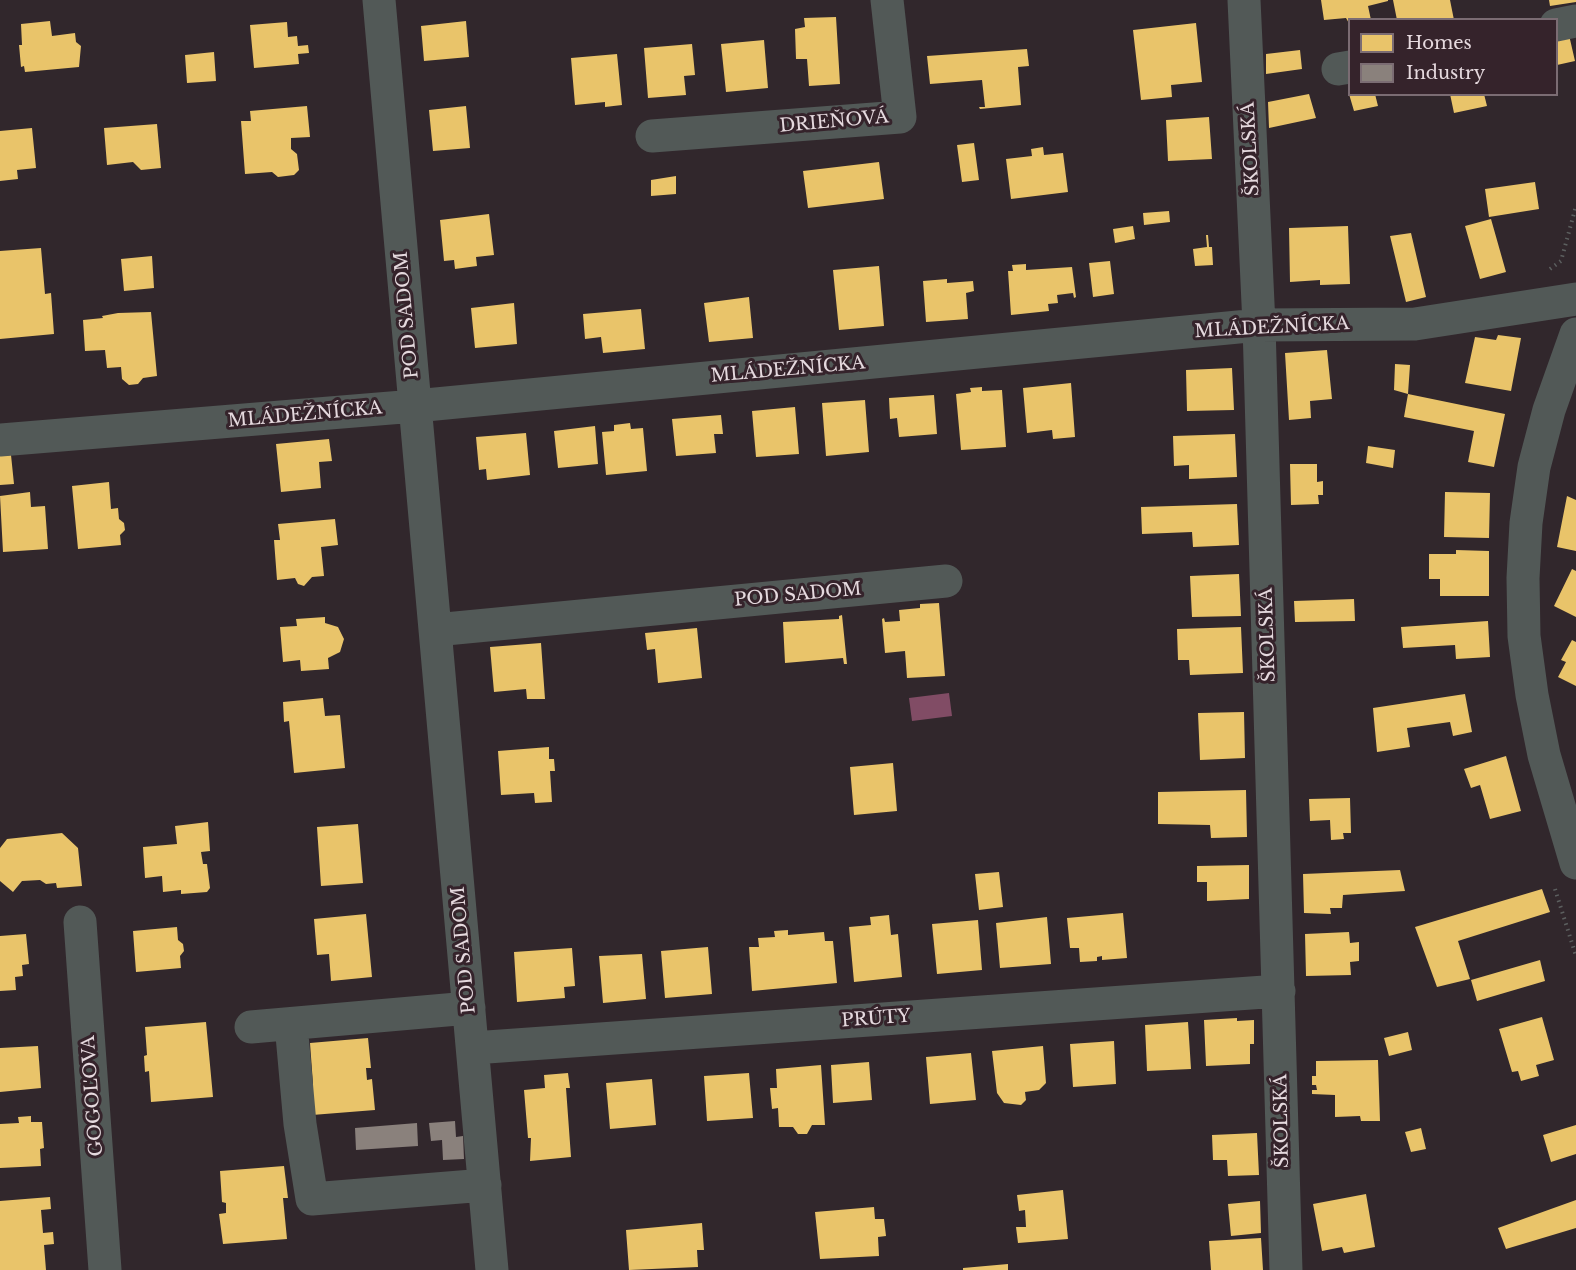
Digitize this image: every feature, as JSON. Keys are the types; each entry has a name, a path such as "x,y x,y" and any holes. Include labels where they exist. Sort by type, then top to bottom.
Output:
{"street":[{"name":"POD SADOM","path":"379,0 492,1270"},
{"name":"DRIEŇOVÁ","path":"652,136 900,117 887,0"},
{"name":"ŠKOLSKÁ","path":"1244,0 1259,325 1286,1270"},
{"path":"1558,25 1576,21"},
{"name":"MLÁDEŽNÍCKA","path":"0,440 415,405 1259,325 1415,324 1576,299"},
{"path":"1576,334 1549,410 1534,467 1526,523 1523,578 1524,636 1532,695 1546,765 1576,863"},
{"name":"POD SADOM","path":"435,630 946,581"},
{"name":"GOGOĽOVA","path":"80,922 105,1270"},
{"name":"PRÚTY","path":"472,1048 1279,991"},
{"path":"251,1027 469,1008"},
{"path":"291,1024 300,1124 312,1199 485,1185"}],"shaded area":[{"path":"949,693 952,716 912,721 909,698"}],"building: Homes":[{"path":"1321,0 1388,0 1368,6 1371,18 1348,18 1348,22 1346,18 1324,20"},
{"path":"1393,0 1450,0 1454,18 1397,18"},
{"path":"1549,0 1576,0 1576,2 1550,6"},
{"path":"836,17 840,84 809,86 807,59 796,59 795,29 805,27 804,18"},
{"path":"50,21 52,36 75,33 76,42 81,46 79,67 25,72 24,66 21,67 19,45 22,45 21,24"},
{"path":"466,21 469,57 424,61 421,26"},
{"path":"287,22 288,37 297,36 298,46 308,45 309,53 298,54 299,64 254,68 250,25"},
{"path":"1196,23 1202,82 1171,85 1172,97 1141,100 1133,30"},
{"path":"1569,35 1575,61 1558,65 1558,38"},
{"path":"764,40 768,88 726,92 721,44"},
{"path":"692,44 695,75 684,76 686,95 648,98 644,48"},
{"path":"1027,49 1029,66 1018,67 1021,105 980,109 979,107 985,107 982,80 930,84 927,56"},
{"path":"1300,50 1302,69 1266,74 1266,54"},
{"path":"214,52 216,81 187,83 185,55"},
{"path":"617,54 622,105 605,107 605,102 575,105 571,58"},
{"path":"1309,94 1316,118 1269,128 1268,102"},
{"path":"1350,96 1376,96 1378,106 1354,111"},
{"path":"1450,96 1484,96 1487,106 1454,113"},
{"path":"307,106 310,137 291,138 291,149 297,154 299,170 294,175 278,177 272,172 245,174 241,121 251,121 250,111"},
{"path":"466,106 470,148 433,151 429,110"},
{"path":"1209,117 1212,159 1168,161 1166,120"},
{"path":"157,124 161,168 141,170 133,162 107,165 104,128"},
{"path":"32,128 36,168 17,170 18,179 0,181 0,131"},
{"path":"974,143 979,180 962,182 957,145"},
{"path":"1043,147 1044,155 1063,153 1068,192 1011,199 1006,159 1032,156 1031,149"},
{"path":"879,162 884,199 808,208 803,171"},
{"path":"676,176 676,194 651,196 651,180"},
{"path":"1535,182 1539,209 1489,217 1485,189"},
{"path":"1169,211 1170,222 1144,225 1143,213"},
{"path":"489,214 494,255 476,257 477,266 455,269 454,260 444,261 440,220"},
{"path":"1491,219 1506,272 1480,279 1465,226"},
{"path":"1133,226 1135,239 1115,243 1113,229"},
{"path":"1348,226 1350,284 1320,285 1320,280 1290,282 1289,228"},
{"path":"1411,233 1426,297 1406,302 1390,236"},
{"path":"1206,235 1208,235 1209,247 1212,247 1213,265 1195,266 1193,249 1207,247"},
{"path":"41,248 45,294 51,293 54,334 0,339 0,251"},
{"path":"152,256 154,288 124,291 121,259"},
{"path":"1110,261 1114,294 1093,297 1089,263"},
{"path":"1026,264 1026,270 1072,267 1076,297 1074,298 1073,293 1057,295 1058,303 1048,304 1049,311 1011,315 1008,271 1013,271 1012,265"},
{"path":"879,266 884,326 839,330 833,270"},
{"path":"947,279 947,283 973,281 974,291 966,293 968,319 926,322 923,281"},
{"path":"749,297 753,338 709,342 704,303"},
{"path":"514,303 517,344 475,348 471,308"},
{"path":"641,309 645,349 603,353 601,337 585,339 583,314"},
{"path":"151,312 157,376 143,378 138,384 129,385 122,379 121,367 107,368 105,350 85,351 83,320 103,318 102,316 118,313"},
{"path":"1498,335 1521,338 1511,391 1465,383 1475,337 1496,340"},
{"path":"1327,350 1332,399 1310,401 1311,418 1289,420 1285,353"},
{"path":"1395,364 1410,365 1408,394 1394,390"},
{"path":"1232,368 1234,410 1187,411 1186,370"},
{"path":"1071,383 1075,437 1053,439 1052,430 1027,433 1023,388"},
{"path":"982,387 982,391 1002,390 1006,447 961,450 956,394 971,392 970,388"},
{"path":"1408,394 1505,414 1494,467 1468,462 1474,431 1404,417"},
{"path":"934,395 937,434 899,437 897,418 890,419 889,398"},
{"path":"865,400 869,452 826,456 822,403"},
{"path":"795,407 799,454 756,457 752,411"},
{"path":"721,415 723,434 714,434 716,453 676,456 672,419"},
{"path":"630,423 631,429 643,428 647,471 606,475 602,432 614,431 614,425"},
{"path":"595,426 598,464 558,468 554,431"},
{"path":"526,433 530,475 487,480 486,469 479,470 476,437"},
{"path":"1235,434 1237,477 1189,479 1189,465 1174,466 1173,436"},
{"path":"329,439 332,461 319,462 321,488 281,492 276,444"},
{"path":"1368,446 1395,450 1393,468 1366,463"},
{"path":"11,455 14,484 0,485 0,456"},
{"path":"1290,464 1317,464 1317,482 1323,481 1323,495 1318,495 1319,504 1291,505"},
{"path":"109,482 111,509 118,508 119,519 124,523 125,530 120,535 121,545 78,549 72,486"},
{"path":"30,492 31,507 45,506 48,549 3,552 0,496"},
{"path":"1445,492 1490,493 1489,538 1444,537"},
{"path":"1567,496 1576,500 1576,551 1557,547"},
{"path":"1237,504 1239,545 1193,547 1192,532 1142,534 1141,507"},
{"path":"335,519 338,545 321,547 324,576 312,577 304,586 298,584 295,578 277,580 274,540 280,540 278,524"},
{"path":"1456,550 1489,551 1489,596 1440,596 1440,579 1429,579 1429,554 1456,554"},
{"path":"1572,569 1576,571 1576,617 1554,606"},
{"path":"1239,574 1241,616 1192,617 1190,576"},
{"path":"1354,599 1355,621 1295,622 1294,601"},
{"path":"939,603 945,676 907,678 905,651 885,653 882,619 884,618 885,622 900,621 899,610 920,608 920,604"},
{"path":"842,615 847,664 844,664 843,658 785,663 783,622 839,619"},
{"path":"325,617 325,623 338,627 344,639 340,652 328,658 329,669 301,671 300,660 283,662 280,627 297,626 296,619"},
{"path":"1488,621 1490,657 1456,659 1455,645 1403,648 1401,627"},
{"path":"1241,627 1243,673 1190,675 1189,660 1178,660 1177,629"},
{"path":"697,628 702,678 658,683 655,649 647,650 645,633"},
{"path":"1572,640 1576,642 1576,686 1558,677 1566,662 1561,660"},
{"path":"541,643 545,699 527,699 526,689 494,692 490,647"},
{"path":"1465,694 1472,732 1453,736 1450,722 1407,728 1410,747 1377,752 1373,708"},
{"path":"323,698 325,716 340,715 345,768 294,773 289,721 284,722 283,702"},
{"path":"1244,712 1245,758 1200,760 1198,713"},
{"path":"549,747 549,759 554,759 555,771 550,771 552,802 535,803 534,793 501,795 498,751"},
{"path":"1506,756 1521,811 1490,819 1480,785 1471,788 1464,769"},
{"path":"893,763 897,811 854,815 850,767"},
{"path":"1246,790 1247,837 1211,838 1210,825 1158,824 1158,792"},
{"path":"1350,798 1351,833 1343,833 1344,839 1331,840 1330,820 1310,821 1309,799"},
{"path":"208,822 210,851 201,852 203,864 207,864 210,888 207,892 181,894 181,890 163,892 162,876 145,878 143,847 177,844 175,826"},
{"path":"358,824 363,883 321,886 317,827"},
{"path":"62,833 78,848 82,886 57,888 56,883 46,884 40,880 22,881 13,892 0,881 0,848 7,839"},
{"path":"1249,865 1249,899 1207,901 1207,882 1197,882 1197,866"},
{"path":"1400,870 1405,891 1343,895 1342,908 1330,908 1331,914 1304,913 1303,874"},
{"path":"999,872 1003,907 979,910 975,874"},
{"path":"1542,889 1550,912 1458,941 1470,979 1437,987 1415,927"},
{"path":"1123,913 1127,958 1102,960 1102,956 1097,957 1097,961 1080,962 1079,948 1070,948 1067,918"},
{"path":"366,914 372,977 331,981 329,954 317,955 314,919"},
{"path":"889,915 891,935 898,934 902,977 854,982 849,927 871,925 870,917"},
{"path":"1047,917 1051,964 1000,968 996,923"},
{"path":"978,920 982,970 937,974 932,924"},
{"path":"177,927 178,940 183,944 184,951 180,956 181,968 136,972 133,931"},
{"path":"788,930 788,935 824,932 825,941 833,941 837,983 752,991 749,947 759,947 758,938 775,937 774,931"},
{"path":"1349,932 1350,943 1359,942 1359,961 1350,962 1351,975 1306,976 1305,934"},
{"path":"26,934 29,964 22,965 23,976 15,977 16,990 0,991 0,936"},
{"path":"708,947 712,994 665,998 661,951"},
{"path":"572,948 575,986 564,987 565,998 517,1002 514,952"},
{"path":"642,954 646,999 603,1003 599,956"},
{"path":"1540,960 1545,981 1477,1001 1471,980"},
{"path":"1542,1017 1554,1060 1536,1065 1539,1076 1521,1081 1518,1071 1512,1072 1499,1029"},
{"path":"1237,1018 1237,1021 1254,1020 1254,1044 1250,1044 1250,1064 1206,1066 1204,1020"},
{"path":"206,1022 213,1097 151,1102 149,1071 145,1072 144,1056 147,1055 145,1027"},
{"path":"1188,1022 1191,1069 1147,1071 1145,1025"},
{"path":"1408,1032 1412,1050 1389,1056 1384,1038"},
{"path":"368,1038 371,1068 366,1068 367,1080 372,1079 375,1110 312,1115 310,1085 313,1084 310,1043"},
{"path":"1114,1041 1116,1084 1073,1087 1070,1044"},
{"path":"38,1046 41,1088 0,1092 0,1048"},
{"path":"1043,1046 1046,1083 1039,1090 1025,1092 1026,1100 1021,1105 1004,1103 997,1093 992,1051"},
{"path":"971,1053 976,1100 930,1104 926,1057"},
{"path":"1378,1060 1380,1121 1361,1121 1360,1116 1335,1117 1335,1095 1312,1094 1312,1090 1317,1090 1316,1085 1312,1085 1312,1076 1316,1076 1316,1061"},
{"path":"869,1062 872,1100 833,1103 831,1065"},
{"path":"821,1065 825,1125 812,1125 807,1134 798,1134 793,1127 779,1127 778,1108 772,1109 770,1088 777,1088 776,1069"},
{"path":"568,1073 570,1088 566,1088 571,1157 530,1161 531,1138 528,1138 524,1090 545,1088 544,1075"},
{"path":"749,1073 753,1118 707,1121 704,1076"},
{"path":"652,1079 656,1125 610,1129 606,1083"},
{"path":"31,1116 31,1122 42,1122 44,1148 40,1149 41,1166 0,1168 0,1124 19,1123 18,1117"},
{"path":"1576,1125 1576,1154 1551,1162 1543,1135"},
{"path":"1421,1128 1426,1149 1411,1152 1405,1132"},
{"path":"1257,1133 1259,1175 1228,1176 1227,1160 1213,1160 1212,1135"},
{"path":"284,1166 288,1198 283,1198 287,1239 223,1244 219,1214 226,1213 226,1203 222,1202 220,1171"},
{"path":"1063,1190 1068,1239 1018,1243 1016,1227 1026,1227 1025,1210 1019,1211 1017,1195"},
{"path":"1366,1194 1375,1247 1344,1253 1342,1247 1322,1251 1313,1204"},
{"path":"50,1197 51,1209 41,1210 43,1233 53,1232 54,1244 44,1245 46,1270 0,1270 0,1201"},
{"path":"1576,1200 1576,1228 1506,1249 1498,1228"},
{"path":"1260,1201 1261,1233 1231,1236 1228,1204"},
{"path":"874,1207 875,1219 884,1219 886,1236 878,1237 879,1256 820,1259 815,1212"},
{"path":"702,1223 704,1250 697,1250 698,1267 629,1270 626,1230"},
{"path":"1261,1238 1263,1270 1211,1270 1209,1241"},
{"path":"1008,1264 1008,1270 963,1270 963,1268"}],"building: Industry":[{"path":"455,1121 456,1137 463,1136 464,1159 443,1160 442,1140 431,1141 429,1123"},
{"path":"417,1123 418,1146 356,1150 355,1128"}]}
